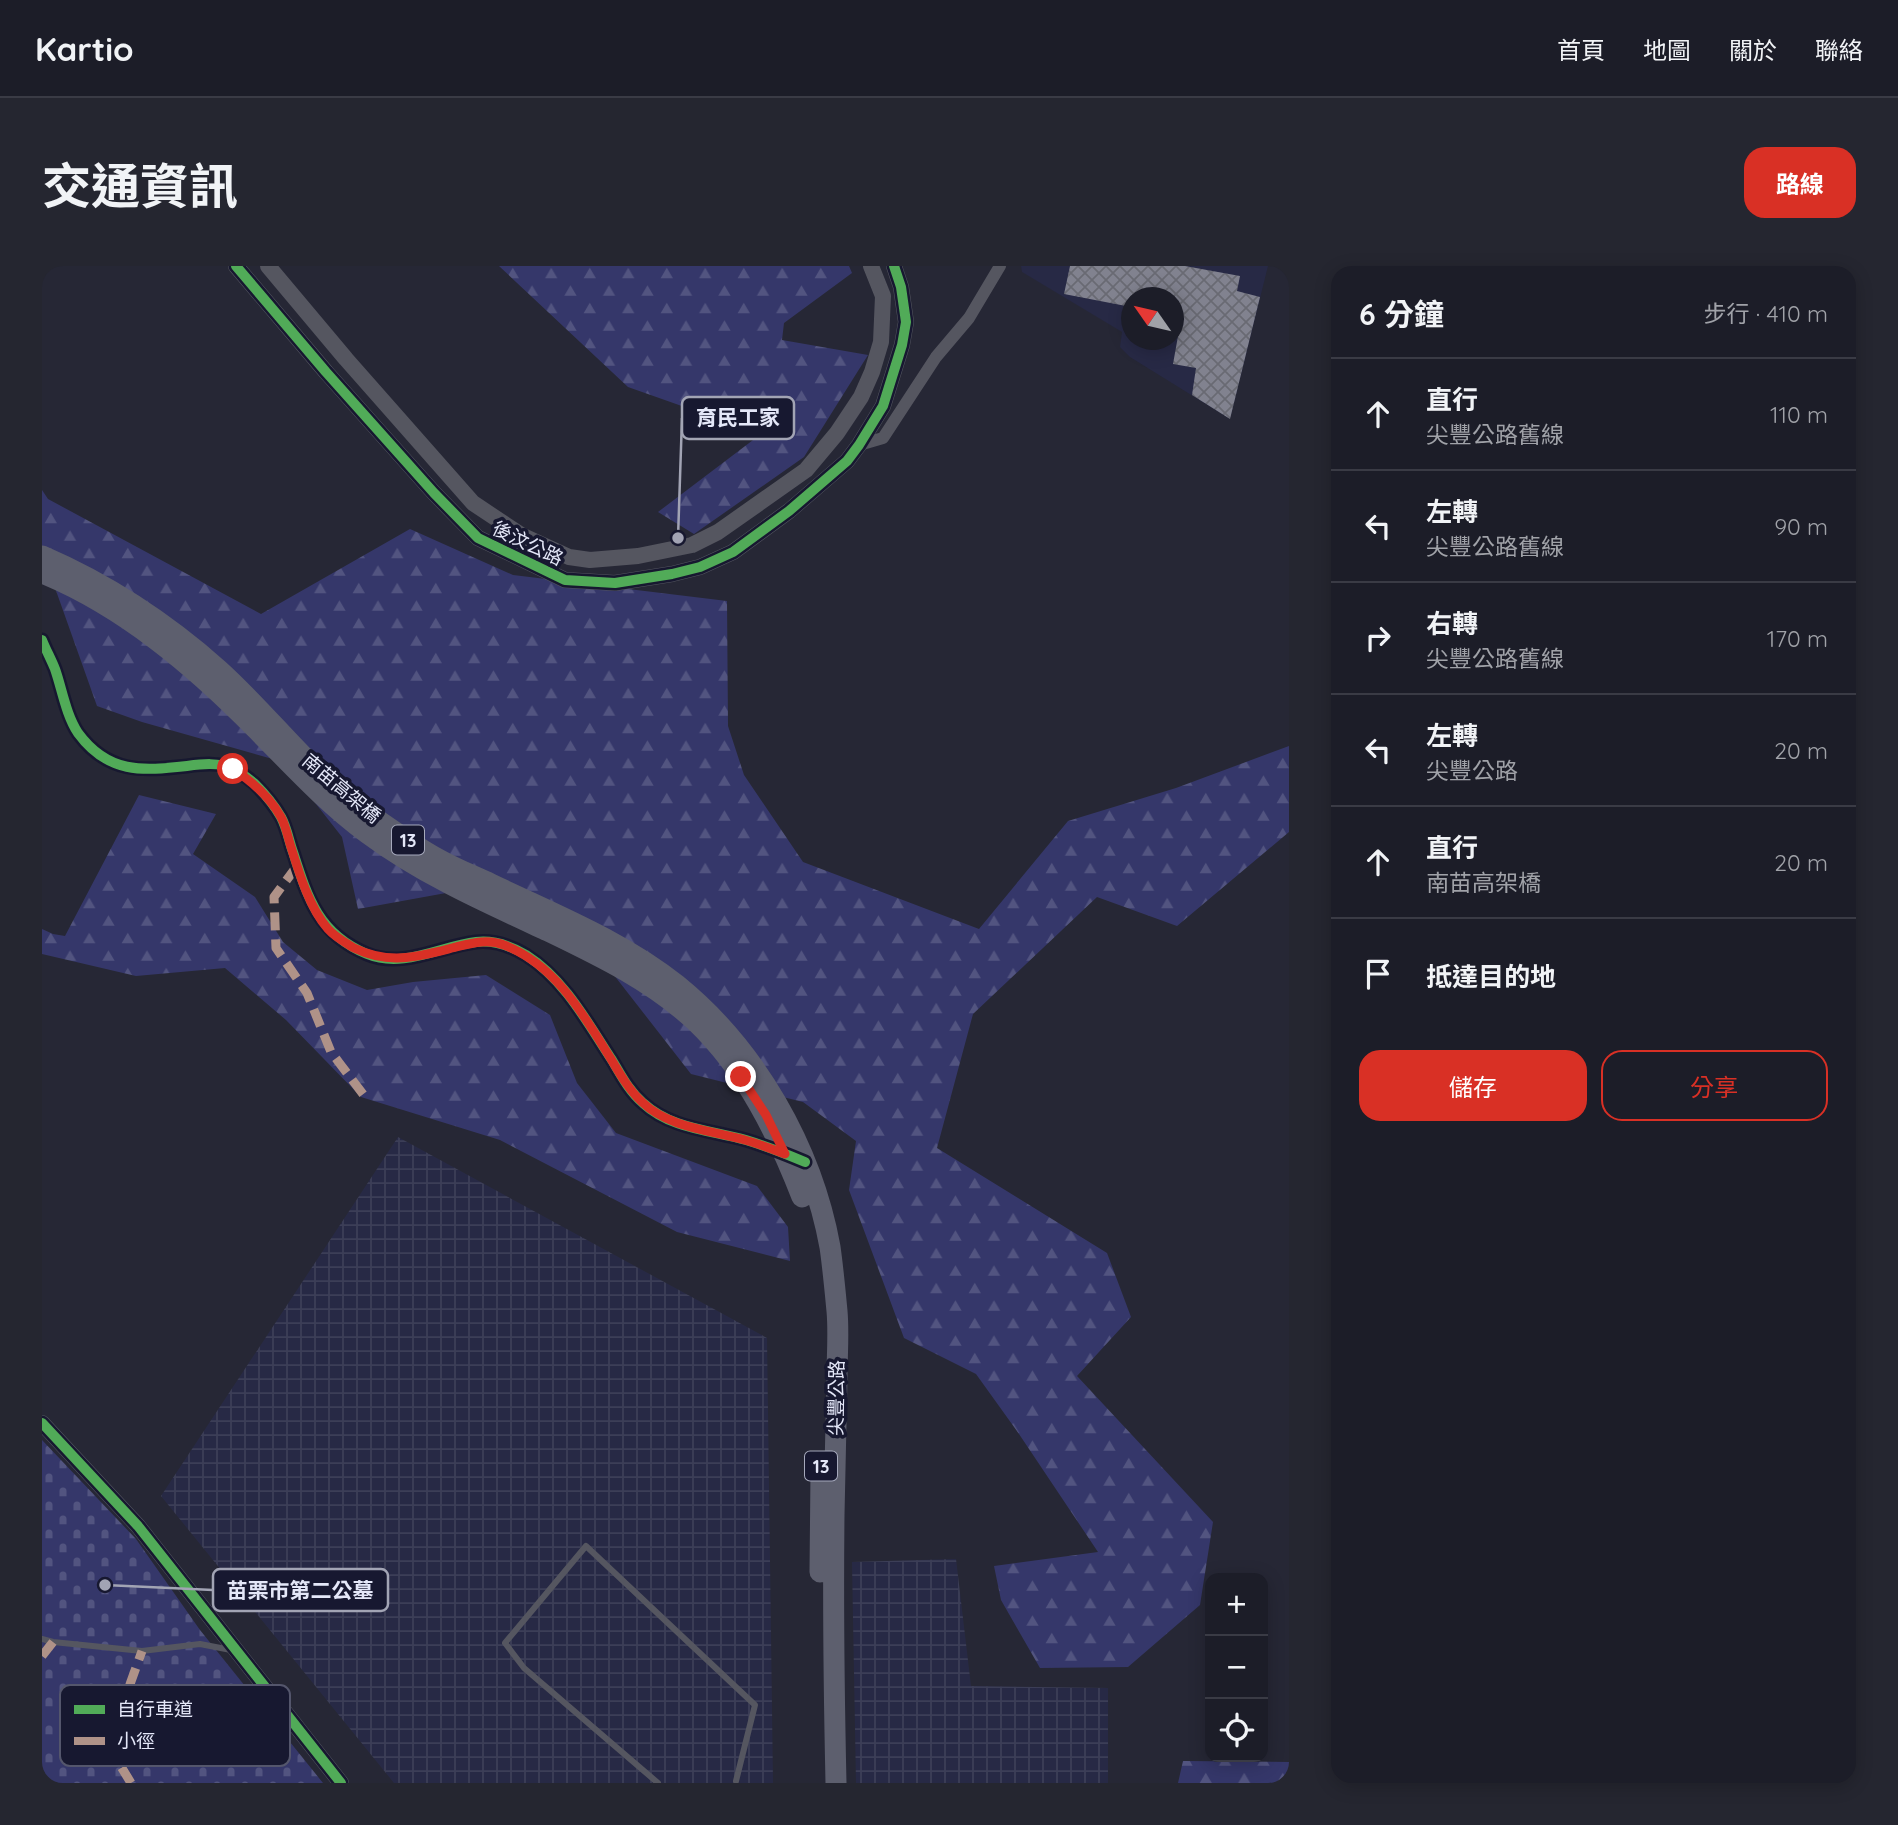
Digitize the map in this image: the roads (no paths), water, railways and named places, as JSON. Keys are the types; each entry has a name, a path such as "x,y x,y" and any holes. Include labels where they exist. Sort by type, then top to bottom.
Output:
{"main road":[{"name":"南苗高架橋","path":"42,556 117,594 165,627 219,671 328,781 361,808 441,861 616,945 677,986 732,1040 750,1063 773,1111"},
{"name":"南苗高架橋","path":"42,573 99,602 178,657 254,727 328,802 368,834 447,883 631,973 672,1003 695,1021 773,1111"},
{"name":"尖豐公路","path":"773,1111 823,1217 830,1248 837,1316 832,1625 836,1783"},
{"name":"尖豐公路","path":"795,1158 815,1245 825,1314 819,1538 823,1783"}],"street":[{"name":"後汶公路","path":"236,266 326,372 478,538 565,580 615,583 700,567 733,552 789,511 847,461 883,406 902,345 906,322 901,287 894,266"},
{"name":"後汶公路","path":"268,266 473,503 521,535 569,557 590,560 638,556 692,545 718,532 806,470 837,433 861,397 872,372 881,342 883,296 871,266"},
{"path":"837,433 859,445 883,438 936,357 968,318 1000,266"},
{"path":"42,640 77,732 94,751 114,764 139,769 209,763 233,769 252,782 269,799 282,819 310,900 328,930 348,944 370,956 393,959 425,955 477,942 501,944 525,955 553,976 577,1005 628,1086 642,1103 662,1117 689,1127 746,1140 795,1158"},
{"path":"42,1423 138,1526 263,1685"},
{"path":"290,1719 341,1783"}],"lane":[{"path":"657,1783 524,1668 505,1643 586,1546 755,1705 737,1782"},
{"path":"42,1639 142,1651 200,1644 236,1651"}],"place":[{"name":"育民工家","path":"678,538"},
{"name":"苗栗市第二公墓","path":"105,1585"}]}
